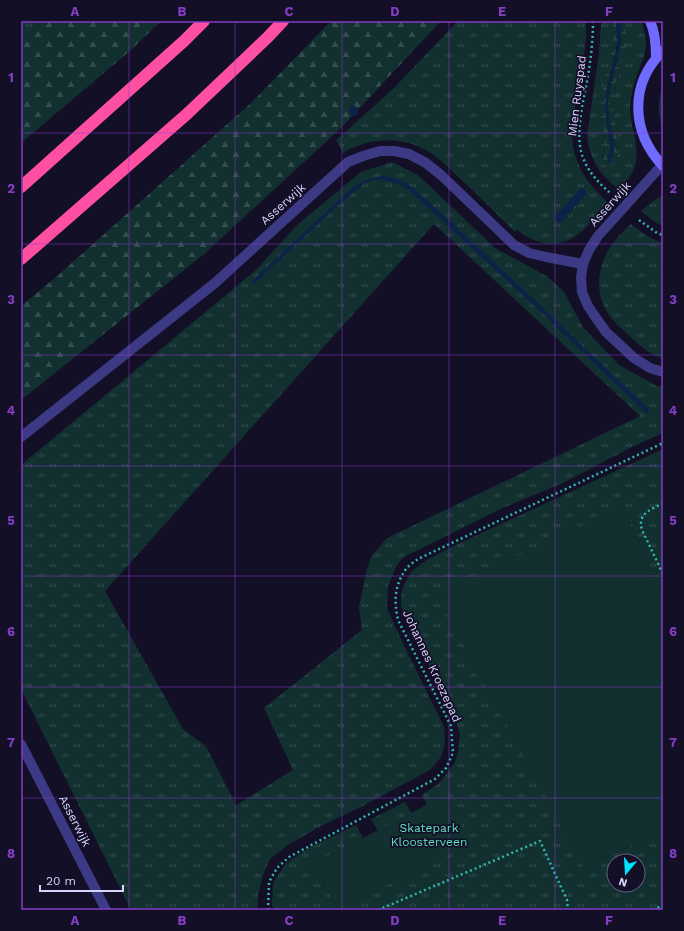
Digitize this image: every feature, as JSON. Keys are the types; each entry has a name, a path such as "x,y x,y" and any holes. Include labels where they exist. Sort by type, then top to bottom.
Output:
{"highway":[{"path":"21,187 184,41 204,21"},
{"path":"21,259 187,114 283,21"}],"street":[{"path":"650,21 656,46 660,54 648,70 642,83 638,112 640,127 645,141 652,154 662,165"},
{"name":"Asserwijk","path":"21,437 215,283 348,162 363,156 380,151 394,151 409,154 426,163 441,175 514,245 529,253 583,264"},
{"name":"Asserwijk","path":"662,165 598,236 589,250 583,264 581,277 582,292 594,315 606,332 634,358 650,368 663,372"},
{"name":"Asserwijk","path":"21,744 106,910"}],"path":[{"name":"Mien Ruyspad","path":"593,21 588,75 582,106 579,135 580,149 584,160 594,177 648,227 663,235"},
{"name":"Johannes Kroezepad","path":"268,910 269,882 277,868 289,857 435,779 446,768 453,753 452,726 398,620 395,606 396,590 400,579 407,568 418,559 663,443"},
{"path":"663,503 645,513 640,524 663,574"},
{"path":"378,910 540,841 567,900 568,910"},
{"path":"653,910 663,905"},
{"path":"469,910 486,910"}],"green space":[{"path":"21,21 41,21 21,43"},
{"path":"41,21 161,21 131,50 21,143 21,43"},
{"path":"331,21 441,21 341,128 203,255 21,400 21,306 55,278 252,102"},
{"path":"458,21 586,21 584,60 573,122 573,147 576,158 586,179 608,203 606,203 582,231 574,237 566,241 549,244 533,240 517,230 515,232 448,167 435,156 413,144 389,140 377,141 365,143 343,153 336,140 393,89","holes":["581,190 585,198 562,222 556,215"]},
{"path":"601,21 611,21 614,33 614,42 601,117 604,146 602,159 616,159 619,146 613,112 617,80 626,49 625,21 642,21 646,39 644,55 634,83 630,107 636,143 635,165 631,175 619,190 606,178 593,160 588,145 587,136 599,53"},
{"path":"611,21 616,21 618,41 607,89 605,109 611,149 607,162 614,146 608,116 608,98 621,43 620,21 625,21 626,49 614,96 613,112 619,145 618,153 614,166 609,167 603,163 604,142 601,124 601,98 613,46 613,29"},
{"path":"663,86 663,130 659,108"},
{"path":"392,162 418,175 495,248 548,277 564,292 583,327 619,365 657,386 663,386 663,433 632,447 563,483 505,507 402,558 396,567 388,586 387,608 444,727 445,743 441,757 430,770 361,807 319,827 288,845 270,859 263,875 258,895 258,910 131,910 21,689 21,465 256,270 297,225 361,172","holes":["434,224 640,416 387,538 371,557 366,573 359,607 362,630 264,708 293,770 236,805 206,746 183,729 105,591"]},
{"path":"581,190 586,193 585,198 564,220 561,222 557,221 555,218 556,215 578,191","holes":["580,193 583,194 561,218 559,218"]},
{"path":"663,195 663,226 655,222 641,211"},
{"path":"631,224 646,235 663,243 663,359 643,348 618,326 606,310 602,300 599,280 603,260 614,242"},
{"path":"663,449 663,593 622,507 584,868 606,857 606,893 646,893 646,853 615,853 663,830 663,910 274,910 272,905 273,883 286,863 307,849 356,825 363,838 313,863 338,909 446,795 427,805 422,795 439,783 455,762 460,735 455,717 408,624 401,607 401,594 405,583 411,572 425,561 447,549"},
{"path":"622,507 663,593 663,830 615,853 606,853 606,857 584,868 436,594"},
{"name":"Skatepark Kloosterveen","path":"446,794 470,844 338,909 313,863"},
{"path":"405,802 412,814 378,831 371,819"}],"water":[{"path":"616,21 620,21 621,41 611,80 608,100 609,119 614,142 613,154 610,163 607,162 611,148 605,109 607,89 618,44"},
{"path":"383,176 399,180 413,188 503,270 649,409 649,411 646,413 540,311 409,190 399,184 383,180 375,180 363,184 335,208 256,282 252,283 252,281 353,187 367,180"}],"waterway":[{"path":"559,218 582,193"}]}
